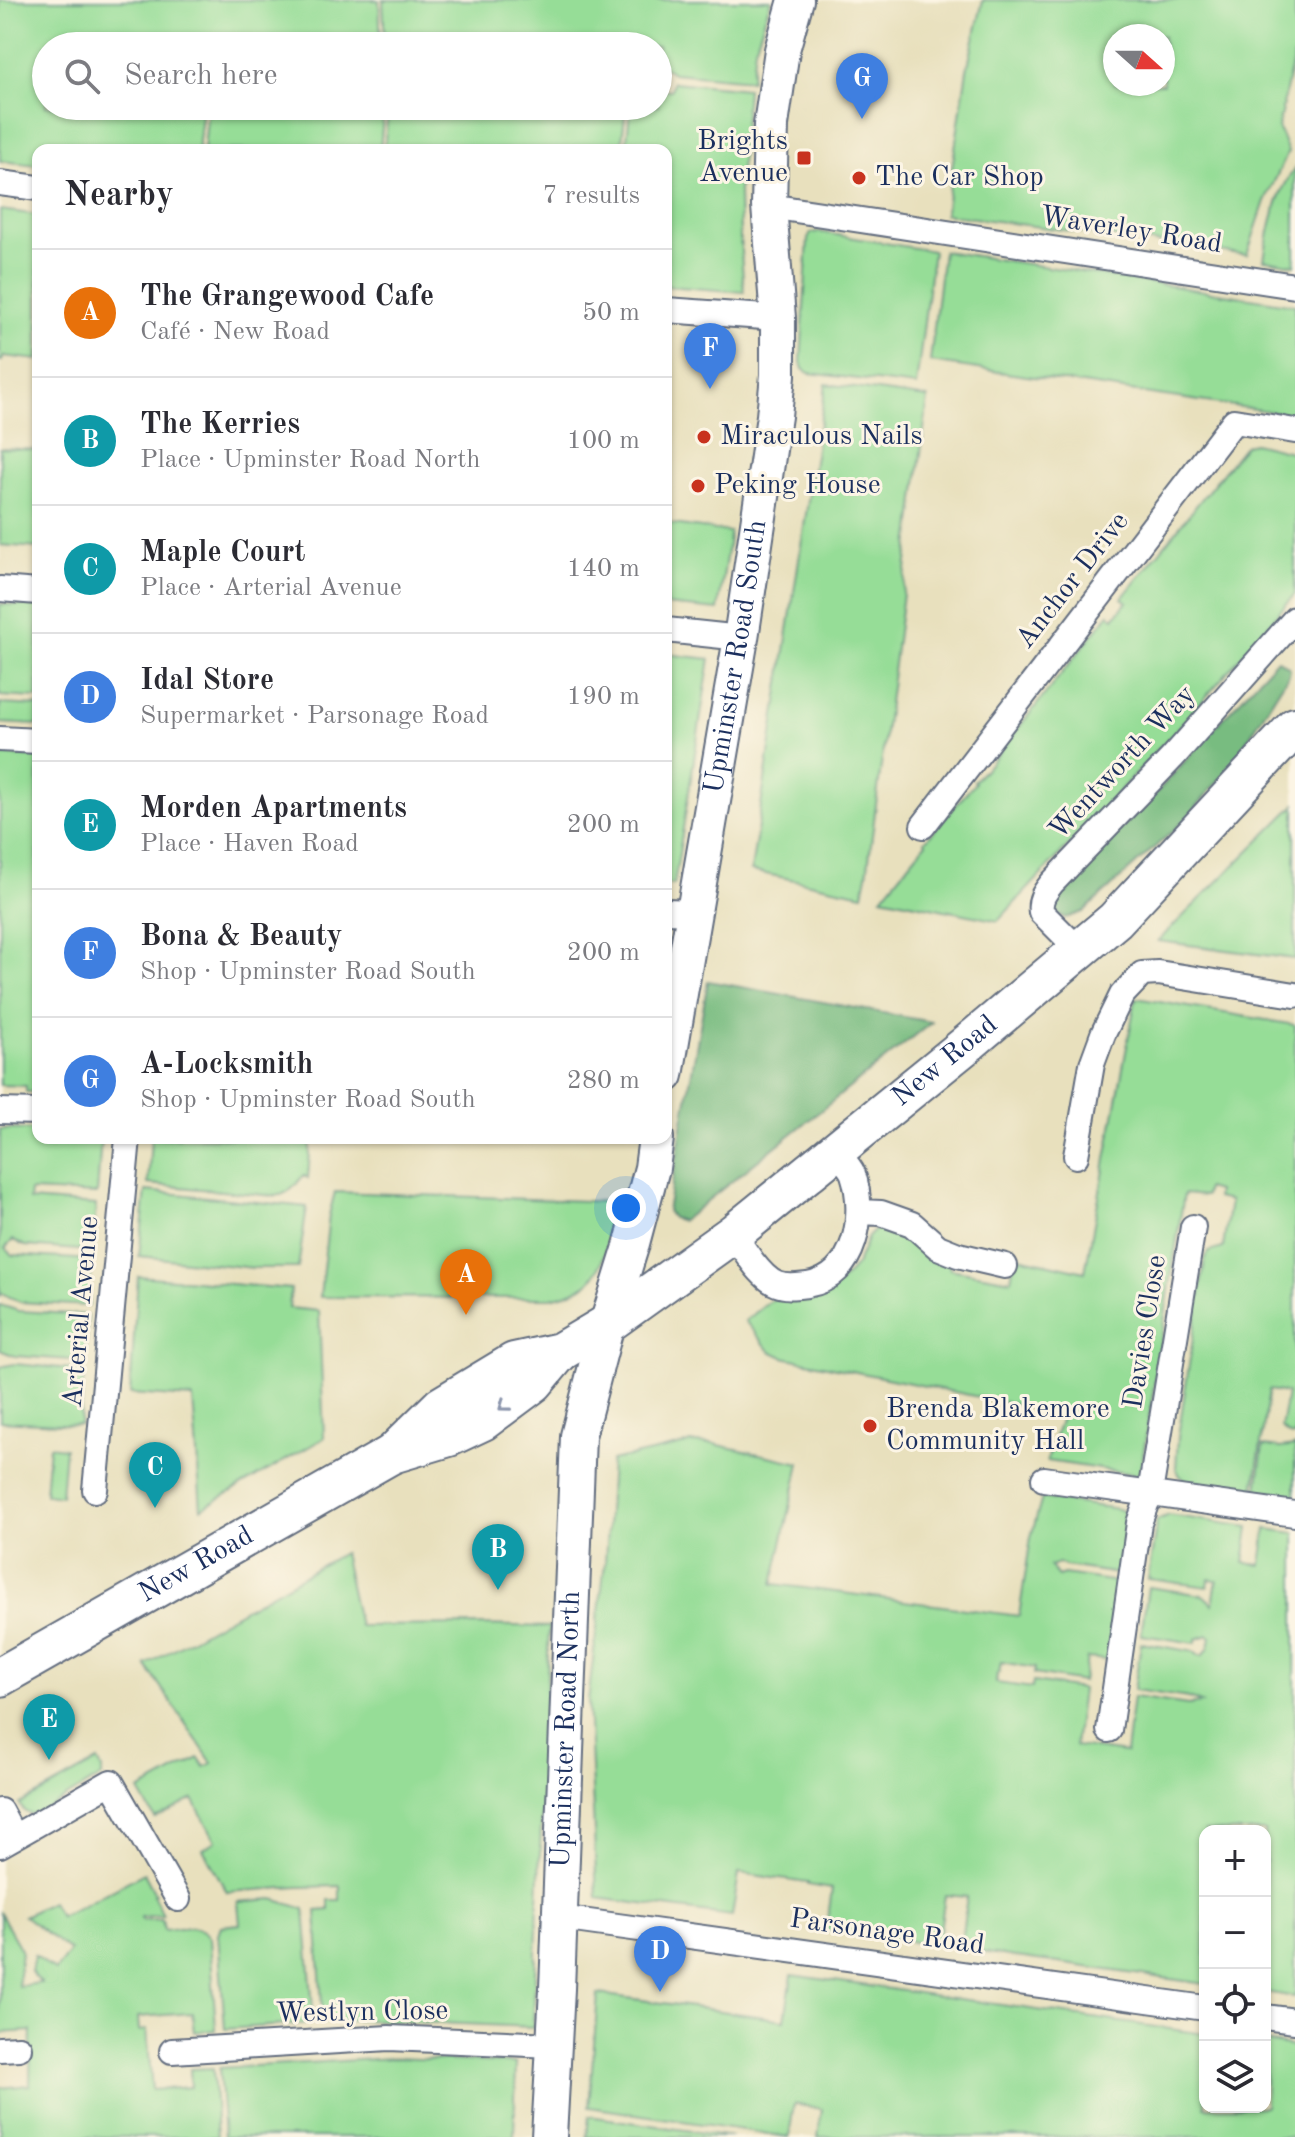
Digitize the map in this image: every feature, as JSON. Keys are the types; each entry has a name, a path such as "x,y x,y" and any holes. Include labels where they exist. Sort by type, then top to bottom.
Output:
{"main road":[{"name":"New Road","path":"0,1677 392,1454 449,1437 483,1421 534,1383 560,1352 607,1324 734,1233 1080,951 1115,920 1295,727"}],"street":[{"name":"Upminster Road South","path":"672,1005 680,911 741,638 774,416 778,318 769,206 771,125 782,50 796,0"},
{"path":"0,183 32,187"},
{"name":"Waverley Road","path":"769,206 1295,286"},
{"path":"672,310 778,318"},
{"name":"Anchor Drive","path":"923,826 1234,421 1295,431"},
{"path":"0,589 32,592"},
{"name":"Wentworth Way","path":"1080,951 1041,912 1044,893 1172,758 1295,619"},
{"path":"672,631 741,638"},
{"path":"0,739 32,741"},
{"path":"1076,1156 1092,1064 1122,995 1142,974 1158,973 1295,995"},
{"path":"0,1111 32,1112"},
{"name":"Arterial Avenue","path":"95,1490 127,1144"},
{"path":"607,1324 631,1247 655,1144"},
{"path":"734,1233 742,1248 775,1284 792,1287 815,1284 830,1276 848,1257 856,1235 859,1212 852,1172 834,1150"},
{"path":"859,1212 892,1216 912,1224 938,1247 1005,1266"},
{"name":"Davies Close","path":"1109,1730 1139,1523 1150,1493 1193,1227"},
{"name":"Upminster Road North","path":"549,2137 578,1436 607,1324"},
{"path":"1044,1479 1295,1514"},
{"path":"0,1811 7,1841 111,1782 178,1899"},
{"name":"Parsonage Road","path":"560,1918 1199,2007"},
{"path":"1271,2018 1295,2021"},
{"name":"Westlyn Close","path":"172,2051 389,2038 554,2045"}],"green space":[{"path":"0,0 379,0 380,32 32,32 32,120 201,120 199,144 32,144 32,164 0,161"},
{"path":"383,0 771,0 755,48 751,80 672,72 672,32 384,32"},
{"path":"983,0 1295,0 1295,50 1278,127 1288,152 1265,201 1247,255 945,214 967,70"},
{"path":"673,82 747,89 739,191 744,292 672,286 672,144 627,144 629,120 672,120"},
{"path":"207,120 383,120 381,144 205,144"},
{"path":"387,120 624,120 622,144 385,144"},
{"path":"1295,168 1295,265 1264,260 1274,212"},
{"path":"0,210 32,214 32,359 4,356 0,361"},
{"path":"811,233 933,251 916,386 809,373 803,369 808,238"},
{"path":"943,251 1295,305 1295,415 930,362"},
{"path":"826,384 928,398 863,894 751,871"},
{"path":"1254,443 1295,453 1295,594 1192,713 998,921 882,897 1109,614 1114,618 1127,602 1122,598 1245,445"},
{"path":"0,448 32,450 32,548 0,545"},
{"path":"672,524 730,532 718,610 672,606"},
{"path":"0,604 32,606 32,698 0,696"},
{"path":"672,655 710,659 672,885"},
{"path":"1277,659 1290,668 1289,674 1229,769 1186,819 1083,912 1066,918 1058,915 1053,902 1057,893 1156,793"},
{"path":"0,704 32,706 32,725 0,723"},
{"path":"0,755 32,757 32,1092 26,1092 26,1086 0,1085"},
{"path":"1295,805 1295,959 1158,941"},
{"path":"708,981 932,1022 682,1221 672,1218 667,1211"},
{"path":"1136,998 1295,1025 1295,1436 1281,1428 1287,1393 1269,1390 1254,1490 1188,1481 1180,1476 1176,1468 1205,1259 1209,1252 1223,1248 1230,1201 1216,1198 1217,1191 1207,1188 1205,1196 1184,1194 1140,1475 1047,1461 1062,1414 783,1357 770,1351 745,1321 773,1299 825,1293 838,1285 857,1264 868,1237 889,1220 946,1256 950,1269 1011,1280 1015,1256 1085,1272"},
{"path":"0,1129 32,1130 32,1144 101,1144 97,1194 30,1191 29,1200 96,1205 92,1251 25,1246 13,1240 5,1248 13,1255 92,1260 89,1306 20,1302 1,1293 0,1297"},
{"path":"151,1144 311,1144 308,1178 303,1175 292,1189 275,1196 148,1184"},
{"path":"146,1191 307,1207 298,1268 254,1268 139,1256"},
{"path":"335,1192 615,1202 608,1242 597,1272 587,1284 567,1294 551,1298 320,1297 329,1215"},
{"path":"138,1276 291,1289 289,1308 319,1311 324,1438 201,1509 193,1398 130,1394"},
{"path":"0,1305 19,1311 88,1315 85,1361 15,1356 0,1350"},
{"path":"14,1364 84,1370 80,1425 0,1421 0,1367"},
{"path":"691,1443 714,1444 800,1463 773,1584 1019,1616 1031,1537 1042,1498 1118,1509 1126,1519 1119,1574 1059,1563 1049,1566 1058,1576 1064,1574 1118,1582 1107,1660 1087,1658 1083,1682 1034,1674 1035,1668 1001,1662 996,1683 1032,1688 1033,1682 1082,1689 1075,1746 1126,1753 1133,1697 1188,1705 1201,1703 1189,1698 1134,1690 1141,1643 1196,1652 1202,1656 1209,1648 1211,1637 1196,1639 1196,1643 1141,1635 1148,1587 1203,1595 1213,1604 1217,1580 1209,1579 1208,1587 1148,1579 1157,1520 1168,1515 1249,1527 1244,1563 1261,1565 1266,1529 1295,1533 1295,1997 1271,1993 1271,1825 1199,1825 1199,1983 960,1949 967,1897 945,1895 938,1945 826,1931 832,1889 739,1873 732,1916 597,1898 588,1701 605,1563 611,1461"},
{"path":"49,1446 65,1448 61,1496 45,1494"},
{"path":"1263,1446 1295,1446 1295,1496 1257,1490"},
{"path":"343,1553 359,1626 549,1627 533,2027 370,2020 323,2022 316,1911 329,1910 329,1900 340,1900 340,1886 227,1892 203,1849 216,1841 193,1799 155,1819 139,1791 199,1758 205,1767 212,1763 146,1665"},
{"path":"98,1761 102,1776 36,1815 22,1809 20,1804"},
{"path":"144,1873 163,1915 141,1917 142,1920 162,1919 164,1930 195,1928 210,1938 216,2030 194,2032 192,2013 138,2017 139,2031 147,2030 152,2090 191,2087 190,2069 213,2068 217,2137 0,2137 0,2088 30,2085 31,2031 0,2033 0,1913 21,1950 18,1986 41,1983 31,1972 34,1955 55,1971 70,1951 24,1916 51,1902 60,1917"},
{"path":"273,1899 305,1909 314,2023 225,2029 218,1934 221,1926 240,1924 238,1902"},
{"path":"792,1975 1199,2033 1199,2113 1271,2113 1271,2043 1295,2047 1295,2137 818,2137 822,2109 794,2104 789,2137 589,2107 598,1994 785,2020"},
{"path":"393,2058 516,2063 514,2137 224,2137 219,2068"},
{"path":"589,2116 732,2137 587,2137"}],"place":[{"name":"A-Locksmith","path":"862,119"},
{"name":"Brights Avenue","path":"804,158"},
{"name":"The Car Shop","path":"859,178"},
{"name":"Bona & Beauty","path":"710,389"},
{"name":"Miraculous Nails","path":"704,437"},
{"name":"Peking House","path":"698,486"},
{"name":"The Grangewood Cafe","path":"466,1315"},
{"name":"Brenda Blakemore Community Hall","path":"870,1426"},
{"name":"Maple Court","path":"155,1508"},
{"name":"The Kerries","path":"498,1590"},
{"name":"Morden Apartments","path":"49,1760"},
{"name":"Idal Store","path":"660,1992"}]}
